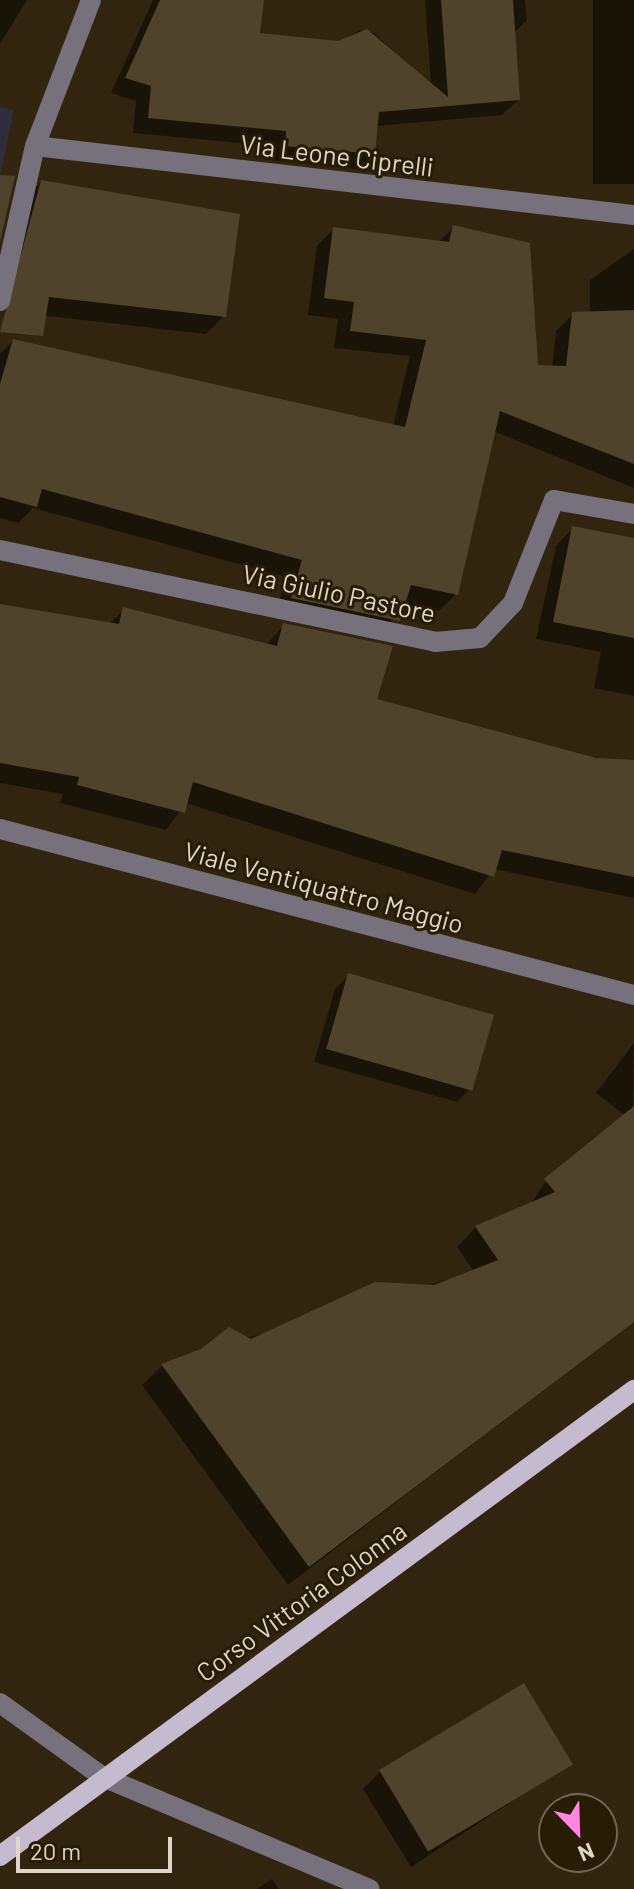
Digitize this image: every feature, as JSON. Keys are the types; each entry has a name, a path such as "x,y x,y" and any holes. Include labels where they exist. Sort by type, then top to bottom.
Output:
{"main road":[{"name":"Corso Vittoria Colonna","path":"0,1856 103,1777 634,1390"}],"street":[{"path":"0,301 35,146 91,0"},
{"name":"Via Leone Ciprelli","path":"35,146 634,215"},
{"name":"Via Giulio Pastore","path":"0,550 435,642 480,638 513,603 554,500 634,514"},
{"name":"Viale Ventiquattro Maggio","path":"0,829 634,995"},
{"path":"0,1703 103,1777 369,1889"}],"shaded area":[{"path":"0,107 14,110 0,175"}],"building":[{"path":"160,0 264,0 260,33 338,41 367,29 448,97 441,0 513,0 520,100 379,112 375,154 285,146 286,131 148,118 151,86 125,78"},
{"path":"0,175 15,176 0,242"},
{"path":"41,180 240,214 226,317 49,297 43,336 0,332"},
{"path":"453,225 530,243 538,365 566,366 572,312 634,310 634,464 500,411 458,595 411,585 400,621 291,598 302,560 42,489 37,507 0,497 0,384 13,339 405,427 426,340 350,331 354,302 324,298 333,227 449,242"},
{"path":"572,526 634,538 634,638 553,622"},
{"path":"0,604 119,624 123,607 277,646 283,623 393,646 377,699 597,758 634,760 634,877 502,850 494,877 193,782 185,813 77,785 79,777 0,763"},
{"path":"348,973 494,1015 472,1091 326,1049"},
{"path":"634,1106 634,1322 309,1567 161,1364 201,1349 229,1327 251,1339 375,1282 434,1285 498,1260 475,1226 555,1192 544,1179"},
{"path":"524,1683 573,1764 428,1851 379,1770"}]}
